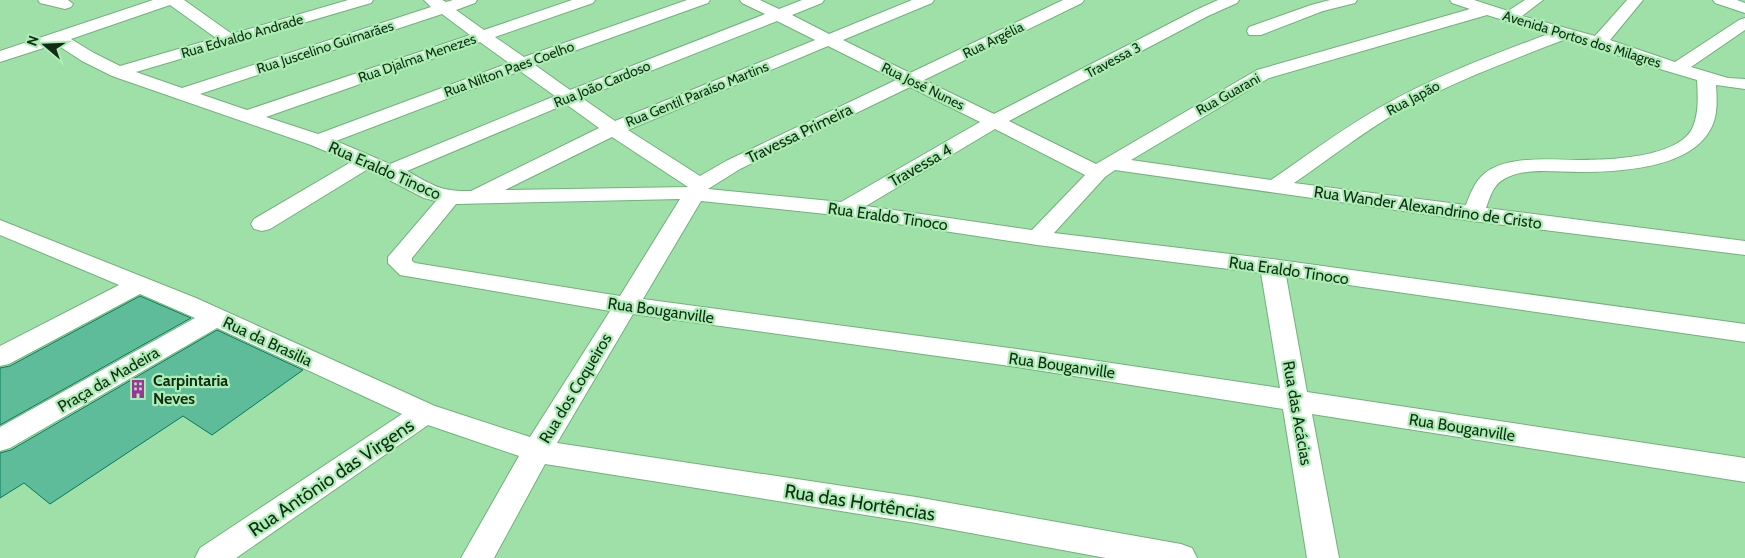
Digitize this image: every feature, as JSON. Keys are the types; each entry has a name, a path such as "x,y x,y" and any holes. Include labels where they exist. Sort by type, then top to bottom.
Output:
{"street":[{"path":"46,0 65,4"},
{"path":"0,57 169,0"},
{"path":"174,0 230,40"},
{"path":"307,0 325,12"},
{"name":"Rua Edvaldo Andrade","path":"118,72 365,0"},
{"name":"Rua Juscelino Guimarães","path":"181,94 438,4 470,0"},
{"name":"Rua Djalma Menezes","path":"246,117 587,0"},
{"name":"Rua Nilton Paes Coelho","path":"318,141 522,64 702,0"},
{"name":"Rua José Nunes","path":"748,0 995,121 1104,168"},
{"name":"Rua João Cardoso","path":"390,171 568,97 816,0"},
{"name":"Rua Gentil Paraíso Martins","path":"473,198 613,129 926,0"},
{"name":"Rua Argélia","path":"910,79 1076,0"},
{"name":"Travessa 3","path":"995,121 1202,13 1231,0"},
{"path":"1254,31 1317,8 1349,0"},
{"name":"Avenida Portos dos Milagres","path":"1458,0 1509,18 1599,42 1706,77 1727,83 1745,84"},
{"path":"1509,18 1535,0"},
{"path":"1599,42 1635,0"},
{"path":"1721,0 1745,8"},
{"path":"438,4 697,190"},
{"name":"Rua Guarani","path":"1036,238 1104,168 1263,74 1486,10"},
{"path":"1678,68 1745,23"},
{"name":"Rua Japão","path":"1275,187 1408,99 1461,74 1565,34"},
{"name":"Rua Eraldo Tinoco","path":"57,37 88,57 118,72 318,141 390,171 432,193 450,198 697,190 845,209 1036,238 1745,332"},
{"path":"1474,214 1487,183 1495,176 1510,170 1547,165 1594,166 1658,158 1687,146 1698,136 1707,118 1709,97 1706,77"},
{"name":"Travessa Primeira","path":"697,190 734,165 910,79"},
{"name":"Travessa 4","path":"845,209 995,121"},
{"path":"262,224 367,161"},
{"name":"Rua Wander Alexandrino de Cristo","path":"1104,168 1275,187 1745,248"},
{"name":"Rua dos Coqueiros","path":"477,558 537,451 697,190"},
{"name":"Rua Bouganville","path":"450,198 399,260 402,266 408,270 625,305 1017,358 1745,470"},
{"name":"Rua da Brasilia","path":"0,227 216,317 425,414 537,451"},
{"name":"Rua das Acácias","path":"1272,268 1323,558"},
{"path":"0,357 140,284"},
{"name":"Praça da Madeira","path":"0,440 216,317"},
{"name":"Rua Antônio das Virgens","path":"211,558 425,414"},
{"name":"Rua das Hortências","path":"537,451 916,510 1181,558"}],"building":[{"path":"140,296 191,318 0,425 0,368 10,366"},
{"path":"217,330 303,370 212,435 183,416 50,504 24,483 0,498 0,453 11,450"}],"place":[{"name":"Carpintaria Neves","path":"138,389"}]}
